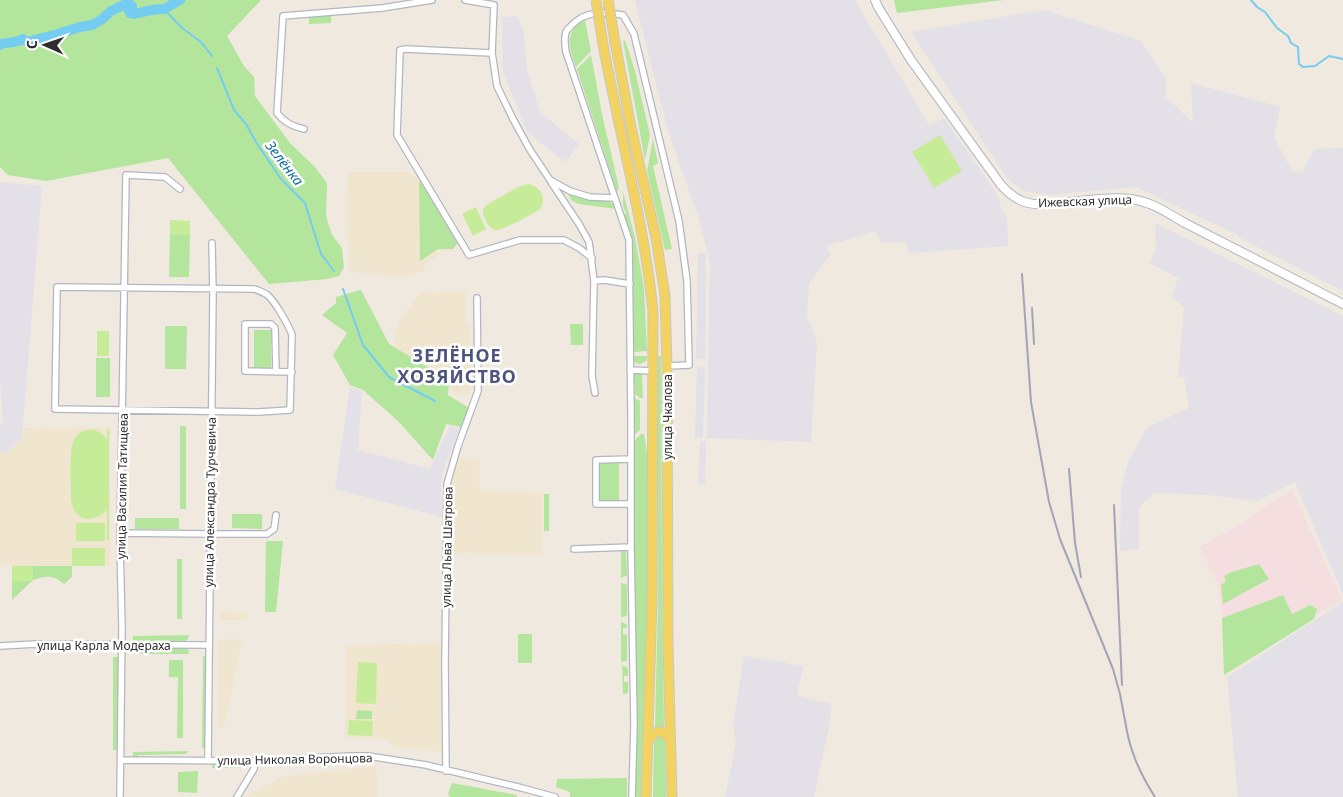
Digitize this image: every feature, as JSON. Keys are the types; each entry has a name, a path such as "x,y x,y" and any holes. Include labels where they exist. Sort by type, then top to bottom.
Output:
{"main road":[{"name":"улица Чкалова","path":"596,0 611,90 644,244 653,311 652,590 646,797"},
{"name":"улица Чкалова","path":"608,0 631,127 656,238 665,296 667,366 667,600 672,797"},
{"path":"648,739 655,732 660,731 664,732 670,739"}],"street":[{"path":"304,129 290,125 282,120 278,113 283,16 382,8 432,0"},
{"path":"465,0 494,5 492,53 497,86 530,150 589,242 594,281 592,376 595,393"},
{"name":"Ижевская улица","path":"875,0 878,8 911,60 1001,184 1016,198 1042,204 1116,198 1140,200 1165,211 1343,304"},
{"path":"632,797 634,724 629,240 566,52 566,32 573,23 584,15 605,12 623,15 634,34 679,221 687,281 689,364 667,366"},
{"path":"492,53 400,50 397,135 469,255 520,240 564,240 592,258"},
{"name":"улица Василия Татищева","path":"120,797 121,533 126,175 164,176 180,189"},
{"path":"550,180 570,191 590,197 615,198"},
{"name":"улица Александра Турчевича","path":"208,760 212,243"},
{"path":"594,281 604,280 630,284"},
{"path":"57,286 125,288 254,289 267,294 290,326 292,335 290,410 259,412 55,408 57,286"},
{"name":"улица Льва Шатрова","path":"446,771 447,484 458,446 478,391 477,298"},
{"path":"276,372 275,328 271,324 245,324 245,372 276,372 292,372"},
{"path":"630,370 653,371"},
{"path":"631,460 596,460 596,504 631,504"},
{"path":"121,533 267,534 274,529 276,515"},
{"path":"574,549 631,547"},
{"name":"улица Карла Модераха","path":"0,646 36,644 208,645"},
{"name":"улица Николая Воронцова","path":"120,760 255,762 368,756 426,765 555,797"},
{"path":"237,797 254,769 255,762"}],"shaded area":[{"path":"635,0 855,0 929,125 944,118 997,194 1007,219 1008,246 908,253 906,242 880,242 876,231 826,246 831,254 809,283 807,315 817,343 811,442 707,438 710,263 699,219 668,131"},
{"path":"1044,10 1141,41 1166,79 1166,97 1193,123 1191,83 1280,107 1274,137 1292,171 1302,173 1314,149 1343,148 1343,291 1238,237 1240,223 1238,235 1136,187 1049,195 1023,191 1006,177 911,32"},
{"path":"518,16 524,34 527,70 540,112 579,144 565,162 527,132 503,71 502,17"},
{"path":"347,172 408,172 421,181 459,242 453,251 438,250 437,257 427,263 423,271 404,277 397,278 349,272"},
{"path":"0,182 42,186 22,438 7,453 0,452 0,424 3,423 0,380"},
{"path":"1155,223 1343,316 1343,595 1295,482 1257,501 1210,495 1155,493 1139,507 1139,549 1120,551 1121,489 1129,459 1148,427 1189,408 1184,377 1178,377 1184,307 1172,297 1178,278 1150,263 1156,249"},
{"path":"698,253 706,254 705,359 696,358"},
{"path":"466,291 465,323 470,323 470,395 453,395 453,391 398,358 394,345 398,322 421,292"},
{"path":"697,366 705,367 703,438 695,438"},
{"path":"350,387 362,391 358,450 430,469 450,426 459,429 442,475 442,517 335,489"},
{"path":"111,427 110,566 0,566 0,452 7,453 22,438 23,428"},
{"path":"700,441 706,441 705,484 698,483"},
{"path":"458,457 479,459 480,490 543,492 542,555 452,553 453,474"},
{"path":"1292,490 1342,600 1289,631 1224,626 1218,584 1200,547 1253,517 1252,515"},
{"path":"1343,602 1343,797 1238,797 1227,677"},
{"path":"219,612 247,613 247,620 219,620"},
{"path":"242,639 224,728 218,727 219,640"},
{"path":"441,643 441,752 394,747 386,740 345,737 346,645"},
{"path":"744,656 803,666 797,696 832,704 814,797 725,797 736,742 733,725"},
{"path":"376,766 378,797 244,797 284,776"}],"green space":[{"path":"0,0 261,0 227,36 244,66 254,77 255,96 290,143 315,167 327,183 327,220 332,235 342,248 344,267 339,276 328,279 269,284 168,158 46,181 8,175 0,167"},
{"path":"894,0 1004,0 897,13"},
{"path":"331,14 331,23 309,24 309,16"},
{"path":"585,20 591,51 576,67 570,47 571,35 573,30"},
{"path":"625,40 635,71 650,135 645,160 623,41"},
{"path":"591,55 619,188 617,192 577,69"},
{"path":"940,135 962,171 934,188 912,152"},
{"path":"653,139 658,163 653,166 672,249 665,250 647,171"},
{"path":"419,180 458,242 453,249 438,249 420,261"},
{"path":"529,184 537,188 542,194 543,202 539,210 505,228 496,230 490,227 483,214 486,205 518,187"},
{"path":"623,192 635,237 644,288 647,351 633,352 632,247 624,216 626,213 623,206"},
{"path":"567,193 595,200 609,201 616,209 579,204 572,201"},
{"path":"476,207 486,229 473,236 462,214"},
{"path":"170,220 190,221 190,235 170,235"},
{"path":"170,235 190,235 189,277 169,277"},
{"path":"361,290 389,344 449,380 448,395 469,408 461,427 446,424 433,460 399,422 363,390 350,385 333,355 347,333 322,315 336,303 336,297"},
{"path":"570,324 583,324 583,345 571,345"},
{"path":"165,326 187,326 186,369 165,369"},
{"path":"254,330 271,330 271,368 254,368"},
{"path":"97,331 109,331 109,356 97,356"},
{"path":"632,356 647,356 646,361 640,364 634,362"},
{"path":"658,356 661,356 664,727 655,727 658,600"},
{"path":"96,358 110,358 110,397 96,397"},
{"path":"636,373 642,374 643,398 635,394 635,384 632,383"},
{"path":"633,397 640,401 640,430 632,437"},
{"path":"180,426 186,426 186,509 180,509"},
{"path":"107,429 109,429 109,540 107,540 107,510 91,519 80,517 76,513 71,500 71,453 75,438 82,431 93,430 98,431 107,439"},
{"path":"641,434 644,434 647,452 647,599 641,797 634,797 632,459 635,459 635,440"},
{"path":"597,462 619,462 619,503 598,503"},
{"path":"544,494 549,494 549,531 544,531"},
{"path":"232,514 262,514 262,529 232,528"},
{"path":"135,518 179,518 179,529 135,529"},
{"path":"76,523 105,523 105,541 76,541"},
{"path":"266,541 283,541 276,612 265,612"},
{"path":"72,548 105,548 105,566 72,566"},
{"path":"621,549 626,551 627,574 621,578"},
{"path":"177,559 182,559 182,619 177,619"},
{"path":"1259,564 1269,579 1223,604 1221,584 1226,582 1224,576"},
{"path":"12,566 33,566 33,580 12,581"},
{"path":"33,566 72,566 72,577 64,584 50,577 33,580"},
{"path":"12,581 32,581 12,600"},
{"path":"621,583 627,585 627,615 624,617 621,617"},
{"path":"1283,595 1292,614 1310,605 1317,609 1314,619 1224,675 1222,618"},
{"path":"621,622 627,625 627,628 623,628 623,634 627,635 627,661 621,662"},
{"path":"518,634 532,634 532,663 518,663"},
{"path":"189,635 185,641 133,642 133,636"},
{"path":"133,648 185,648 188,649 189,654 133,654"},
{"path":"203,656 207,656 206,748 202,748"},
{"path":"113,657 118,657 118,750 113,750"},
{"path":"169,660 183,660 183,738 177,738 178,677 169,677"},
{"path":"358,662 377,663 376,704 356,703"},
{"path":"622,665 628,668 628,676 624,676 624,682 628,682 628,692 626,694 623,694"},
{"path":"357,710 372,711 372,719 356,719"},
{"path":"349,720 373,721 372,736 348,735"},
{"path":"662,736 665,740 666,797 653,797 654,740"},
{"path":"188,751 186,754 139,755 133,757 133,752"},
{"path":"212,762 247,764 251,767 212,768"},
{"path":"198,771 197,793 178,792 178,772"},
{"path":"627,778 627,797 570,797 570,792 556,787 557,779"},
{"path":"452,783 517,795 517,797 450,797 448,794"}],"waterway":[{"path":"0,45 23,39 27,42 92,25 111,11 128,3 132,6 129,10 130,13 134,14 164,9 180,0"},
{"path":"1251,0 1265,12 1277,28 1288,36 1291,43 1298,47 1299,64 1303,67 1315,66 1329,56 1343,59"},
{"name":"Зелёнка","path":"164,9 182,28 201,42 212,56"},
{"name":"Зелёнка","path":"217,68 234,110 246,124 281,179 305,203 321,254 334,271"},
{"name":"Зелёнка","path":"343,289 363,345 389,377 435,401"}],"railway":[{"path":"1022,274 1031,402 1049,502 1060,539 1113,669 1126,726"},
{"path":"1032,308 1034,344"},
{"path":"1069,469 1075,543 1081,577"},
{"path":"1114,505 1122,685"},
{"path":"1125,720 1129,741 1136,760 1155,797"}],"district":[{"name":"ЗЕЛЁНОЕ ХОЗЯЙСТВО","path":"457,365"}]}
